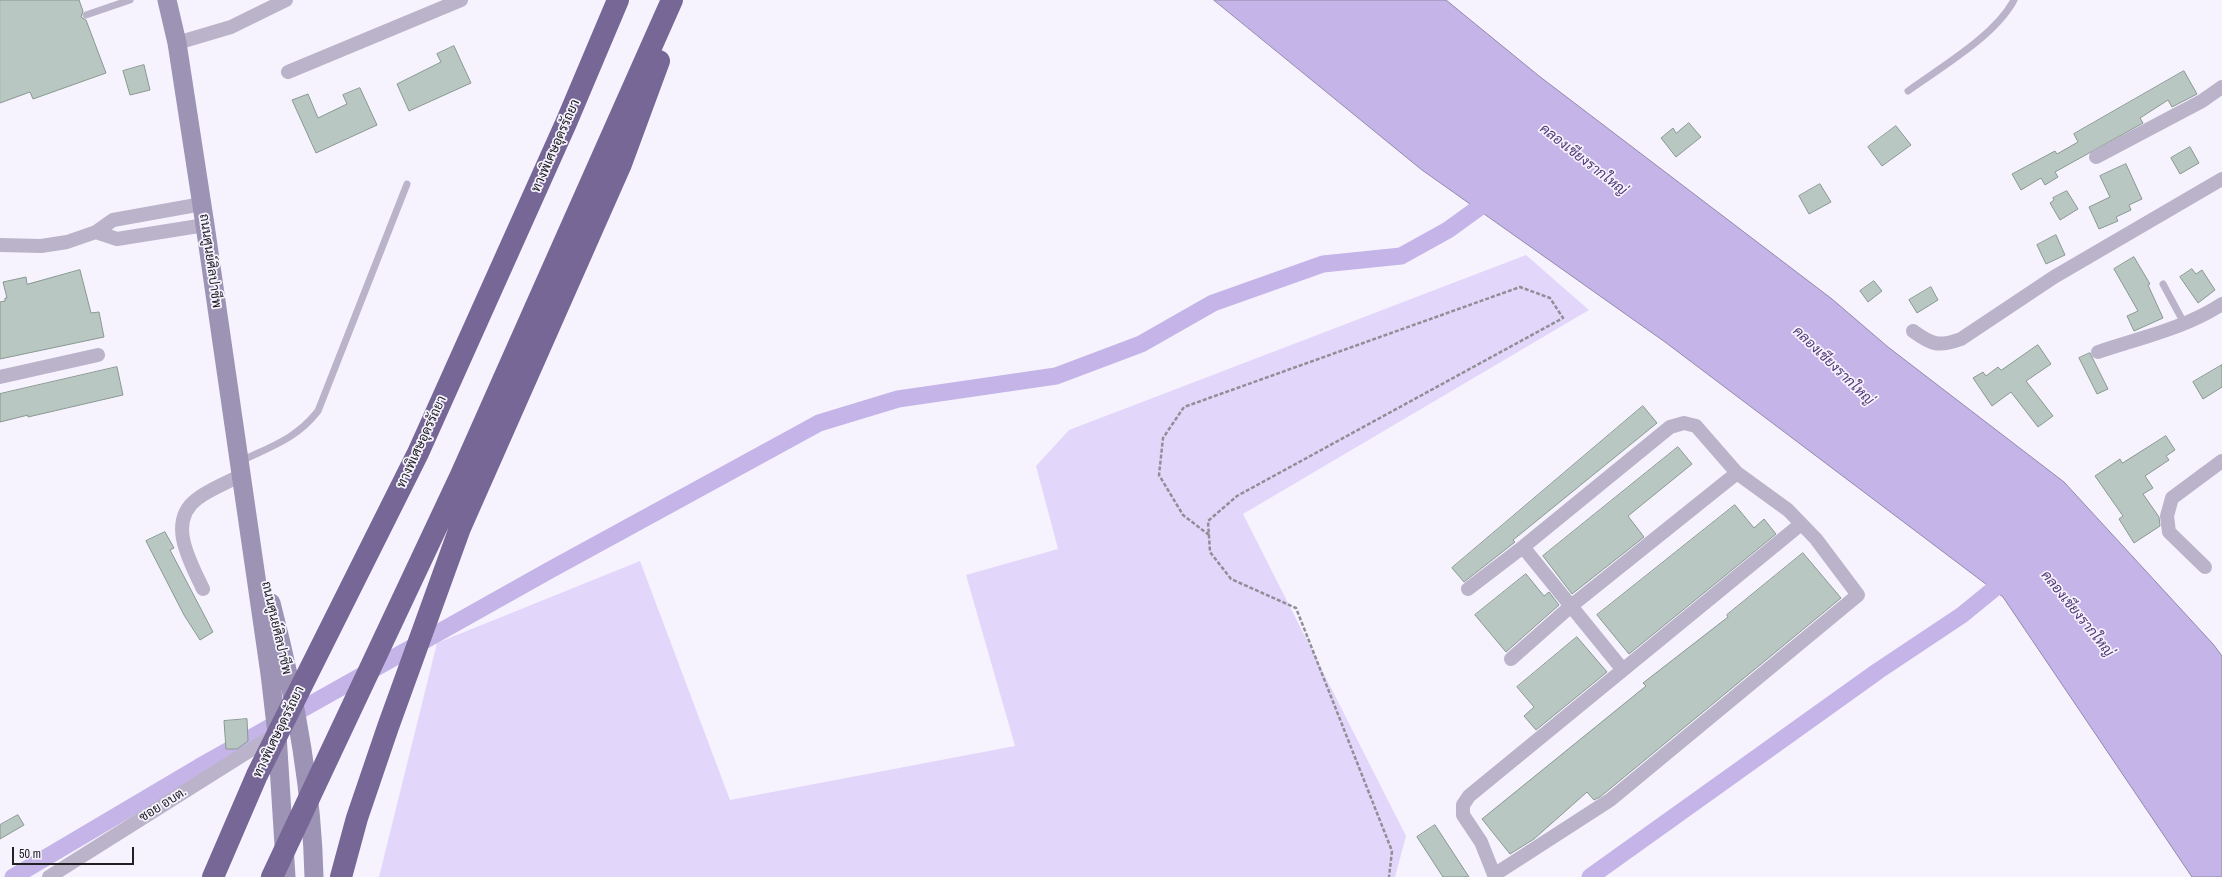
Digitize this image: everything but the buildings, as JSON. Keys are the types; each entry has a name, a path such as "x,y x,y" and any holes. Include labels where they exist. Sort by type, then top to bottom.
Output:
{"highway":[{"name":"ทางพิเศษอุดรรัถยา","path":"213,877 257,775 418,453 566,123 618,0"},
{"path":"272,877 461,475 672,0"},
{"path":"341,877 357,818 388,727 460,528 621,164 656,74 677,0"},
{"path":"201,877 257,775"}],"main road":[{"name":"ถนนศูนย์ศิลปาชีพ","path":"167,0 177,42 206,225 249,522 277,734 286,877"},
{"name":"ถนนศูนย์ศิลปาชีพ","path":"249,522 275,620 288,678 302,757 313,845 314,877"}],"street":[{"path":"177,42 231,27 286,0"},
{"path":"288,72 461,0"},
{"path":"2096,157 2202,101 2222,87"},
{"path":"1913,331 1935,345 1948,344 1961,339 2054,277 2222,180"},
{"path":"0,245 41,246 67,242 96,232 113,220 202,204"},
{"path":"150,214 153,233"},
{"path":"96,232 117,239 206,225"},
{"path":"2098,352 2184,323 2209,313 2222,304"},
{"path":"0,377 98,355"},
{"path":"1468,590 1670,427 1684,422 1696,426 1737,473 1788,510 1802,524 1816,539 1858,595 1610,800 1494,876 1481,842 1463,815 1463,805 1469,796 1802,524"},
{"path":"2205,567 2169,532 2167,516 2172,498 2222,461"},
{"path":"203,590 183,545 182,526 185,512 196,499 240,468"},
{"path":"1510,659 1571,606 1737,473"},
{"path":"1523,547 1623,670"},
{"name":"ซอย อบต.","path":"49,877 277,734"}],"lane":[{"path":"86,15 130,0"},
{"path":"1908,91 1963,51 2003,18 2014,0"},
{"path":"240,468 305,427 318,411 407,184"},
{"path":"2162,284 2184,323"}],"path":[{"path":"1209,535 1183,515 1159,475 1163,438 1184,407 1520,287 1550,298 1563,318 1237,496 1208,521 1209,535 1210,552 1231,580 1260,594 1296,608 1392,851 1389,877"}],"shaded area":[{"path":"1526,255 1589,310 1243,514 1406,836 1395,877 379,877 437,643 640,561 730,800 1015,746 966,575 1058,549 1036,466 1069,430"}],"water":[{"name":"คลองเชียงรากใหญ่","path":"1214,0 1446,0 1539,76 1832,299 1888,347 2064,482 2213,644 2222,656 2222,877 2192,877 2003,597 1665,342 1422,170"}],"waterway":[{"path":"13,877 199,767 550,570 819,423 898,399 1056,376 1141,344 1213,303 1323,264 1401,256 1448,230 1495,196"},
{"path":"1590,877 1878,671 1962,615 2011,575"}]}
